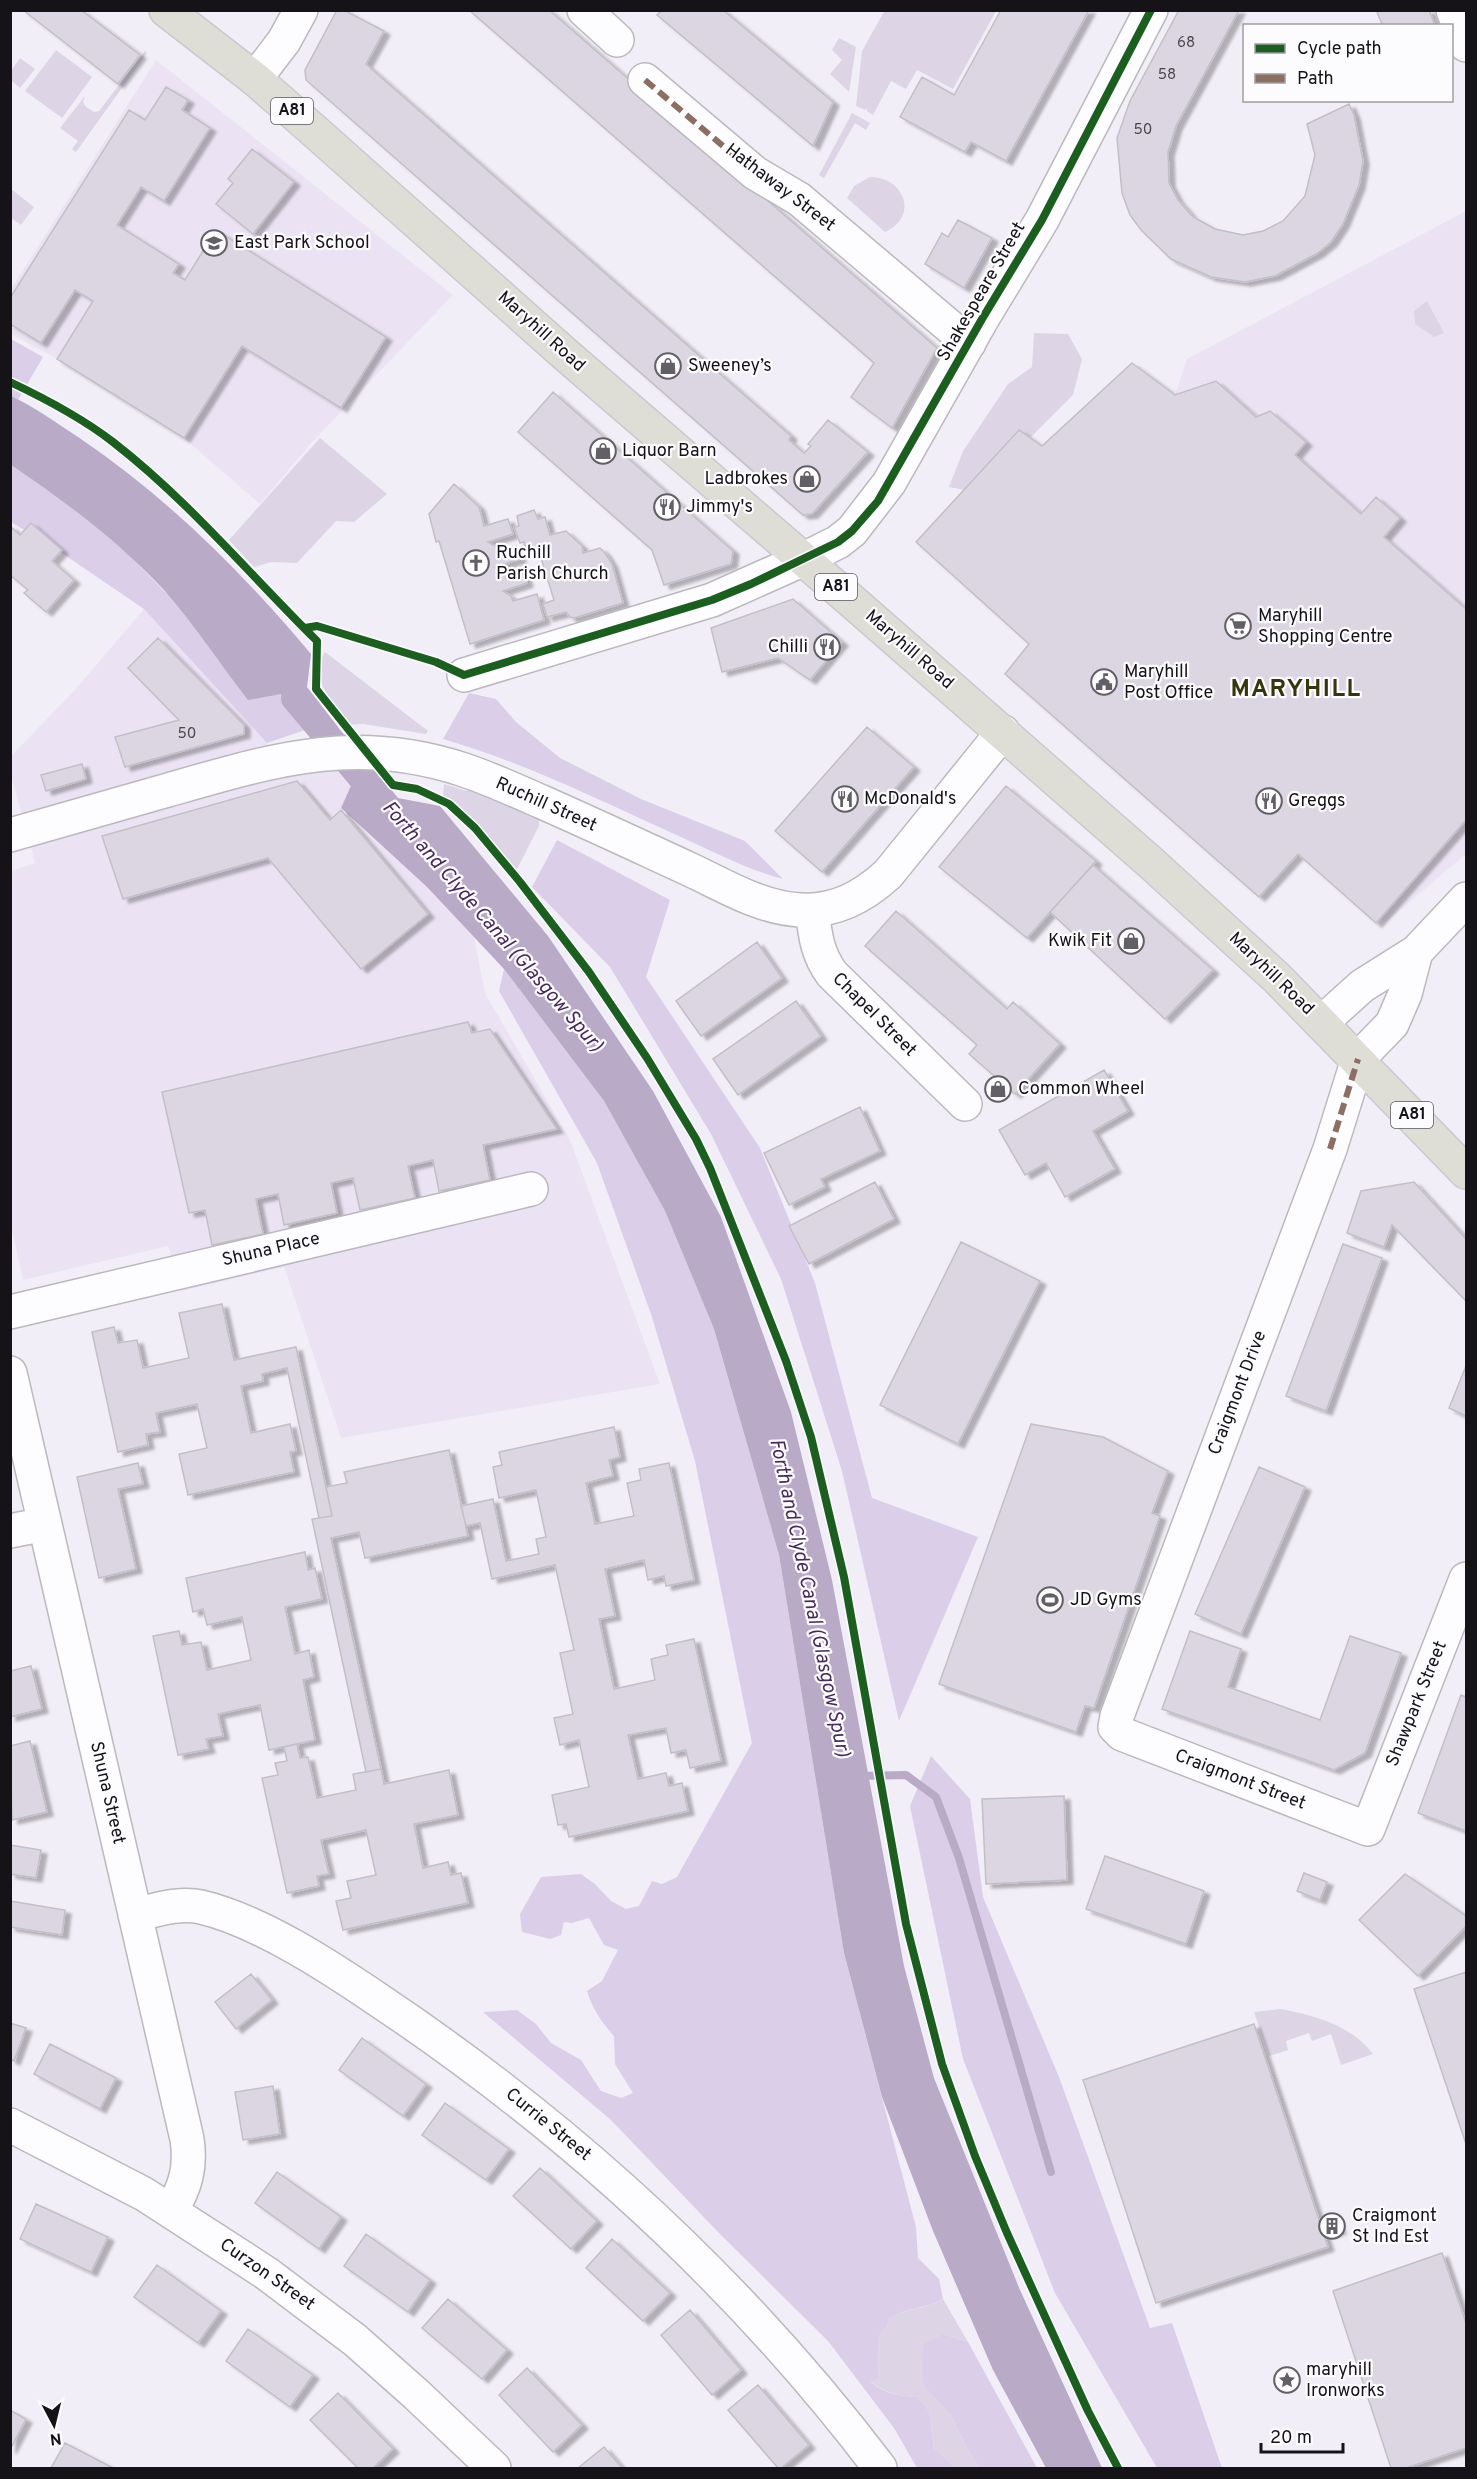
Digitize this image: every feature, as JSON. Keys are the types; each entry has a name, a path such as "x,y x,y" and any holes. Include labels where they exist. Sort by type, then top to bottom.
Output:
{"main road":[{"name":"Maryhill Road","path":"166,10 255,80 414,218 566,355 804,559 1150,862 1277,978 1467,1172"}],"street":[{"path":"255,80 281,46 301,10"},
{"path":"584,10 617,40"},
{"name":"Shakespeare Street","path":"464,675 712,600 804,559 838,542 852,531 878,501 1042,220 1151,10"},
{"path":"1453,10 1467,45"},
{"name":"Hathaway Street","path":"645,80 755,174 800,199 969,343"},
{"name":"Ruchill Street","path":"10,836 281,759 317,754 399,755 438,762 512,789 744,895 779,907 812,910 849,902 868,892 888,874 1003,732"},
{"path":"1321,1023 1362,986 1416,952 1467,899"},
{"name":"Chapel Street","path":"812,910 817,947 821,958 832,974 965,1104"},
{"path":"1358,1059 1392,1024 1405,993 1416,952"},
{"name":"Craigmont Drive","path":"1115,1727 1117,1716 1330,1149 1358,1059"},
{"name":"Shuna Place","path":"10,1312 531,1189"},
{"name":"Shuna Street","path":"10,1373 189,2155 185,2185 171,2211"},
{"path":"10,1531 45,1524"},
{"name":"Shawpark Street","path":"1368,1829 1467,1579"},
{"name":"Craigmont Street","path":"1115,1727 1122,1734 1368,1829"},
{"name":"Currie Street","path":"135,1915 172,1907 189,1906 201,1907 243,1922 322,1963 456,2053 580,2150 690,2251 753,2317 825,2399 880,2469"},
{"name":"Curzon Street","path":"10,2125 171,2211 258,2267 355,2340 417,2395 494,2469"}],"shaded area":[{"path":"885,10 996,11 953,89 917,70 906,89 891,81 873,115 867,111 867,108 865,110 856,106 862,51"},
{"path":"839,38 856,47 849,92 830,74 842,60 832,50"},
{"path":"56,50 92,77 62,118 25,91"},
{"path":"145,51 147,53 76,152 72,149 78,141 60,128 85,96 83,102 86,107 94,112 99,111"},
{"path":"20,58 35,69 20,88 11,80 11,71"},
{"name":"East Park School","path":"156,60 453,295 311,443 260,504 184,438 57,359 11,334 10,291"},
{"path":"852,113 870,123 866,130 855,123 824,178 819,175"},
{"path":"870,177 892,183 899,190 903,199 902,217 896,225 885,232 847,198 854,186"},
{"path":"11,189 34,207 21,225 11,218"},
{"name":"Maryhill Shopping Centre","path":"1466,211 1466,854 1386,922 1379,919 1376,923 1298,854 1259,897 1005,674 1029,643 916,542 1019,430 1042,446 1132,363 1175,395 1187,359"},
{"path":"1427,301 1444,333 1434,337 1415,324 1414,311"},
{"path":"1034,333 1068,334 1082,359 1073,395 1030,438 1018,430 964,490 949,487 963,451 1008,384 1032,367"},
{"path":"11,339 43,357 18,400 11,396"},
{"path":"320,438 387,494 354,522 336,521 297,563 271,562 254,567 229,540"},
{"path":"11,465 69,504 129,555 165,592 282,694 311,728 267,743 144,609 56,549 11,522"},
{"path":"144,609 267,743 299,773 348,770 354,779 341,809 427,887 474,937 485,993 570,1140 660,1384 341,1438 284,1267 182,1291 168,1246 23,1280 10,1221 10,871 35,863 11,775 11,756 73,692"},
{"path":"325,652 428,731 426,734 363,724 345,725 340,710 323,687 321,665"},
{"path":"469,693 496,699 516,722 560,758 641,799 745,841 783,879 731,860 534,771 443,739"},
{"path":"444,784 467,791 468,788 539,818 539,826 516,871 477,825 443,795"},
{"path":"557,840 670,900 646,977 760,1148 815,1283 872,1498 978,1537 899,1721 842,1471 781,1279 711,1134 610,967 532,887"},
{"path":"504,969 604,1101 665,1211 714,1329 779,1555 844,1953 916,2227 918,2258 939,2279 943,2299 889,2318 887,2327 879,2335 878,2378 871,2382 893,2394 918,2397 929,2411 934,2448 956,2468 917,2468 894,2428 828,2341 718,2232 611,2120 483,2012 517,2010 536,2024 551,2043 581,2060 601,2091 621,2098 633,2093 615,2064 614,2036 598,2015 587,1991 602,1981 618,1950 604,1945 589,1918 572,1923 564,1922 561,1935 550,1939 522,1932 520,1914 541,1877 581,1874 595,1884 611,1901 626,1909 639,1906 652,1881 662,1884 677,1877 752,1743 695,1461 652,1317 597,1163 499,991"},
{"path":"931,1756 970,1799 983,1897 1059,2077 1150,2328 1172,2323 1222,2468 1157,2468 1055,2293 963,2059 910,1806"},
{"path":"1281,2009 1332,2023 1354,2036 1373,2054 1341,2065 1331,2034 1312,2041 1309,2033 1286,2041 1288,2050 1269,2056 1254,2012"},
{"path":"943,2299 968,2342 944,2334 949,2412 970,2454 980,2468 956,2468 934,2448 929,2411 918,2397 893,2394 871,2381 878,2378 879,2335 887,2327 889,2318"},
{"path":"944,2334 968,2342 1037,2468 980,2468 970,2454 949,2412 924,2386 922,2367 924,2344"}],"water":[{"path":"11,396 46,416 113,462 175,512 232,566 311,654 307,687 338,727 311,728 281,694 248,700 186,616 146,572 91,523 11,465"},
{"path":"376,771 398,798 440,806 548,936 653,1091 721,1217 791,1412 832,1580 904,1966 934,2078 1020,2290 1102,2468 1046,2468 993,2370 933,2231 882,2097 844,1953 779,1555 714,1329 665,1211 604,1101 504,969 427,887 341,808 354,779"}],"building":[{"path":"23,10 81,10 140,55 118,84"},
{"path":"337,10 344,10 384,31 366,64 791,436 789,440 804,453 811,446 808,444 828,420 868,452 812,514 803,515 306,80 305,70"},
{"path":"469,10 549,10 937,348 892,428 851,397 874,363"},
{"path":"662,10 723,10 833,102 813,146 657,15"},
{"path":"1001,10 1089,10 1006,161 971,142 965,152 900,117 922,77 954,95"},
{"path":"1179,10 1239,10 1176,126 1168,152 1169,183 1178,200 1193,217 1215,229 1243,235 1263,231 1283,221 1305,196 1315,155 1307,124 1349,104 1354,115 1363,161 1359,185 1343,224 1331,242 1318,253 1275,276 1245,282 1211,277 1171,259 1141,230 1130,215 1122,193 1117,138 1130,101"},
{"path":"1376,10 1429,10 1434,24 1382,24"},
{"path":"166,87 188,100 182,110 210,128 164,201 141,187 117,225 179,264 173,273 185,280 216,230 386,337 341,408 242,346 184,438 57,359 93,301 75,290 41,343 10,324 10,298 129,110 145,120"},
{"path":"252,149 294,182 253,234 216,204 233,183 228,179"},
{"path":"958,220 992,238 964,288 925,264 942,233 948,237"},
{"name":"Maryhill Shopping Centre","path":"1132,363 1175,395 1216,381 1256,417 1270,411 1306,442 1295,455 1361,514 1376,497 1400,518 1384,537 1466,609 1466,820 1376,923 1298,854 1259,897 1005,674 1029,644 916,542 1019,430 1042,446"},
{"path":"553,392 733,551 731,564 664,585 652,550 518,432"},
{"name":"Ruchill Parish Church","path":"454,484 479,507 484,526 508,519 513,534 488,542 495,546 498,552 516,546 520,559 495,567 504,571 506,578 524,573 527,583 503,591 511,596 513,601 537,594 544,620 470,644 429,514"},
{"path":"534,510 538,519 545,517 550,535 566,531 582,546 583,553 600,548 605,553 612,564 623,603 574,618 566,612 547,617 543,604 554,600 541,558 534,550 527,552 524,542 520,543 514,527 519,526 517,516"},
{"path":"31,523 62,550 52,561 74,580 46,612 24,593 28,590 10,575 10,526 20,535"},
{"path":"793,599 842,642 810,680 778,658 722,672 711,628"},
{"path":"158,638 244,725 244,734 125,767 115,737 179,720 128,668"},
{"name":"McDonald's","path":"867,727 914,767 822,872 775,831"},
{"path":"82,764 86,779 46,791 41,775"},
{"path":"297,781 330,820 341,810 428,914 361,969 268,858 123,899 102,836"},
{"path":"1006,786 1096,861 1027,938 939,867"},
{"name":"Kwik Fit","path":"1093,865 1213,970 1165,1019 1050,912"},
{"path":"896,911 1007,1009 1013,1002 1060,1044 1015,1094 969,1054 977,1045 865,946"},
{"path":"757,942 782,978 701,1036 676,1001"},
{"path":"796,1001 821,1036 738,1095 713,1059"},
{"path":"468,1022 472,1033 490,1029 557,1129 483,1145 490,1180 439,1191 433,1160 408,1166 415,1198 360,1210 353,1178 331,1183 337,1213 284,1225 278,1194 256,1199 263,1234 212,1245 205,1210 189,1213 162,1092"},
{"path":"1104,1070 1128,1111 1093,1131 1115,1169 1065,1197 1046,1163 1025,1175 999,1130"},
{"path":"860,1107 880,1151 821,1179 825,1187 789,1205 764,1153"},
{"path":"875,1182 894,1219 809,1264 789,1226"},
{"path":"1414,1182 1466,1239 1466,1301 1392,1225 1384,1247 1347,1233 1361,1191"},
{"path":"961,1242 1040,1281 958,1444 880,1405"},
{"path":"1343,1244 1382,1258 1326,1411 1286,1396"},
{"path":"222,1304 234,1360 296,1347 332,1516 319,1518 287,1368 262,1374 263,1381 241,1386 251,1433 290,1424 296,1451 290,1452 294,1472 188,1495 179,1454 207,1448 197,1404 156,1413 160,1432 146,1434 148,1445 118,1452 92,1332 114,1327 118,1343 137,1340 143,1368 189,1358 179,1313"},
{"path":"1466,1366 1466,1416 1449,1408"},
{"name":"JD Gyms","path":"1031,1424 1103,1437 1168,1471 1152,1513 1160,1516 1094,1708 1085,1706 1076,1732 939,1684"},
{"path":"614,1427 620,1457 609,1460 613,1476 586,1483 595,1524 634,1516 627,1483 641,1480 639,1469 669,1463 694,1580 666,1586 664,1576 648,1580 644,1560 605,1569 615,1616 599,1619 614,1689 655,1680 651,1659 668,1655 666,1645 694,1639 721,1761 690,1768 686,1750 671,1753 666,1728 628,1735 638,1779 666,1773 669,1786 682,1783 688,1811 569,1837 566,1824 558,1825 552,1795 589,1787 579,1740 560,1745 554,1718 573,1714 560,1653 574,1650 555,1565 492,1579 480,1523 466,1526 461,1506 493,1499 506,1561 539,1554 536,1539 546,1537 536,1490 499,1498 493,1467 502,1465 499,1452"},
{"path":"449,1450 468,1536 365,1558 359,1532 331,1538 381,1769 366,1772 312,1519 332,1516 326,1487 347,1483 344,1472"},
{"path":"138,1463 143,1484 118,1489 136,1569 99,1578 77,1477"},
{"path":"1259,1467 1305,1487 1241,1634 1195,1614"},
{"path":"305,1552 308,1570 315,1568 322,1599 285,1607 295,1654 309,1650 314,1677 303,1680 315,1740 269,1750 260,1705 218,1714 223,1736 206,1739 209,1749 178,1755 153,1636 179,1631 182,1645 201,1642 207,1670 251,1660 242,1617 207,1625 203,1609 193,1612 186,1578"},
{"path":"1190,1631 1241,1649 1228,1687 1320,1720 1350,1636 1401,1653 1365,1753 1334,1770 1162,1709"},
{"path":"31,1666 42,1709 10,1717 10,1671"},
{"path":"1461,1695 1466,1697 1466,1831 1418,1813"},
{"path":"30,1741 47,1812 12,1820 10,1746"},
{"path":"297,1744 300,1758 308,1757 317,1798 356,1790 353,1774 381,1769 384,1784 449,1770 458,1815 414,1824 423,1868 448,1862 451,1875 461,1873 468,1903 343,1930 336,1901 351,1898 347,1881 376,1875 366,1830 321,1840 329,1874 317,1876 319,1886 287,1893 262,1778 278,1775 275,1763 287,1761 284,1747"},
{"path":"1064,1796 1067,1880 986,1884 982,1799"},
{"path":"10,1845 41,1850 36,1878 10,1874"},
{"path":"1105,1856 1204,1891 1186,1944 1086,1909"},
{"path":"1304,1873 1327,1882 1320,1900 1297,1891"},
{"path":"1405,1874 1466,1916 1466,1926 1418,1976 1359,1920"},
{"path":"10,1901 65,1910 62,1935 10,1927"},
{"path":"1466,1972 1466,2144 1414,1989"},
{"path":"251,1974 272,2000 236,2029 215,2002"},
{"path":"10,2023 26,2028 14,2061 10,2059"},
{"path":"1254,2024 1328,2247 1156,2303 1083,2080"},
{"path":"362,2038 426,2084 403,2116 339,2070"},
{"path":"50,2044 116,2078 100,2109 34,2074"},
{"path":"273,2086 280,2134 243,2140 235,2092"},
{"path":"445,2103 509,2149 486,2180 422,2135"},
{"path":"540,2168 597,2221 571,2249 513,2196"},
{"path":"277,2172 341,2217 319,2249 255,2203"},
{"path":"36,2204 108,2237 91,2272 20,2239"},
{"name":"Craigmont St Ind Est","path":"1336,2218 1340,2230 1329,2234 1325,2221"},
{"path":"366,2234 430,2280 408,2312 344,2266"},
{"path":"612,2239 670,2293 643,2321 586,2268"},
{"path":"1442,2253 1466,2323 1466,2448 1406,2468 1391,2468 1333,2291"},
{"path":"157,2265 221,2311 198,2343 134,2297"},
{"path":"448,2299 507,2350 482,2379 422,2328"},
{"path":"690,2310 741,2370 712,2395 661,2335"},
{"path":"248,2329 313,2375 290,2407 226,2361"},
{"path":"527,2368 582,2425 553,2452 499,2395"},
{"path":"758,2385 809,2445 781,2468 778,2468 728,2410"},
{"path":"338,2393 393,2449 373,2468 358,2468 310,2420"},
{"path":"10,2410 26,2419 10,2450"},
{"path":"65,2443 113,2468 51,2468"},
{"path":"604,2447 622,2468 578,2468"}],"waterway":[{"name":"Forth and Clyde Canal (Glasgow Spur)","path":"295,698 385,805"},
{"path":"859,1776 906,1775 936,1797 959,1858 1051,2172"}],"marked path":[{"path":"645,80 755,173"},
{"path":"1330,1149 1358,1059"}],"cycle path":[{"path":"305,628 317,626 436,662 464,675 712,600 838,542 852,531 878,501 982,319 1042,220 1151,10"},
{"path":"10,382 89,425 141,465 193,513 317,641 316,689 393,785 417,789 449,804 475,828 589,972 647,1058 696,1139 710,1168 786,1361 811,1437 844,1577 906,1924 942,2064 975,2156 1007,2233 1088,2411 1118,2468"}],"place":[{"name":"East Park School","path":"214,243"},
{"name":"Sweeney’s","path":"668,366"},
{"name":"Liquor Barn","path":"603,451"},
{"name":"Ladbrokes","path":"807,479"},
{"name":"Jimmy's","path":"667,507"},
{"name":"Ruchill Parish Church","path":"476,563"},
{"name":"Maryhill Shopping Centre","path":"1238,626"},
{"name":"Chilli","path":"827,647"},
{"name":"Maryhill Post Office","path":"1104,682"},
{"name":"McDonald's","path":"845,799"},
{"name":"Greggs","path":"1269,801"},
{"name":"Kwik Fit","path":"1131,941"},
{"name":"Common Wheel","path":"998,1089"},
{"name":"JD Gyms","path":"1050,1600"},
{"name":"Craigmont St Ind Est","path":"1332,2226"},
{"name":"maryhill Ironworks","path":"1287,2380"}],"district":[{"name":"MARYHILL","path":"1296,690"}]}
